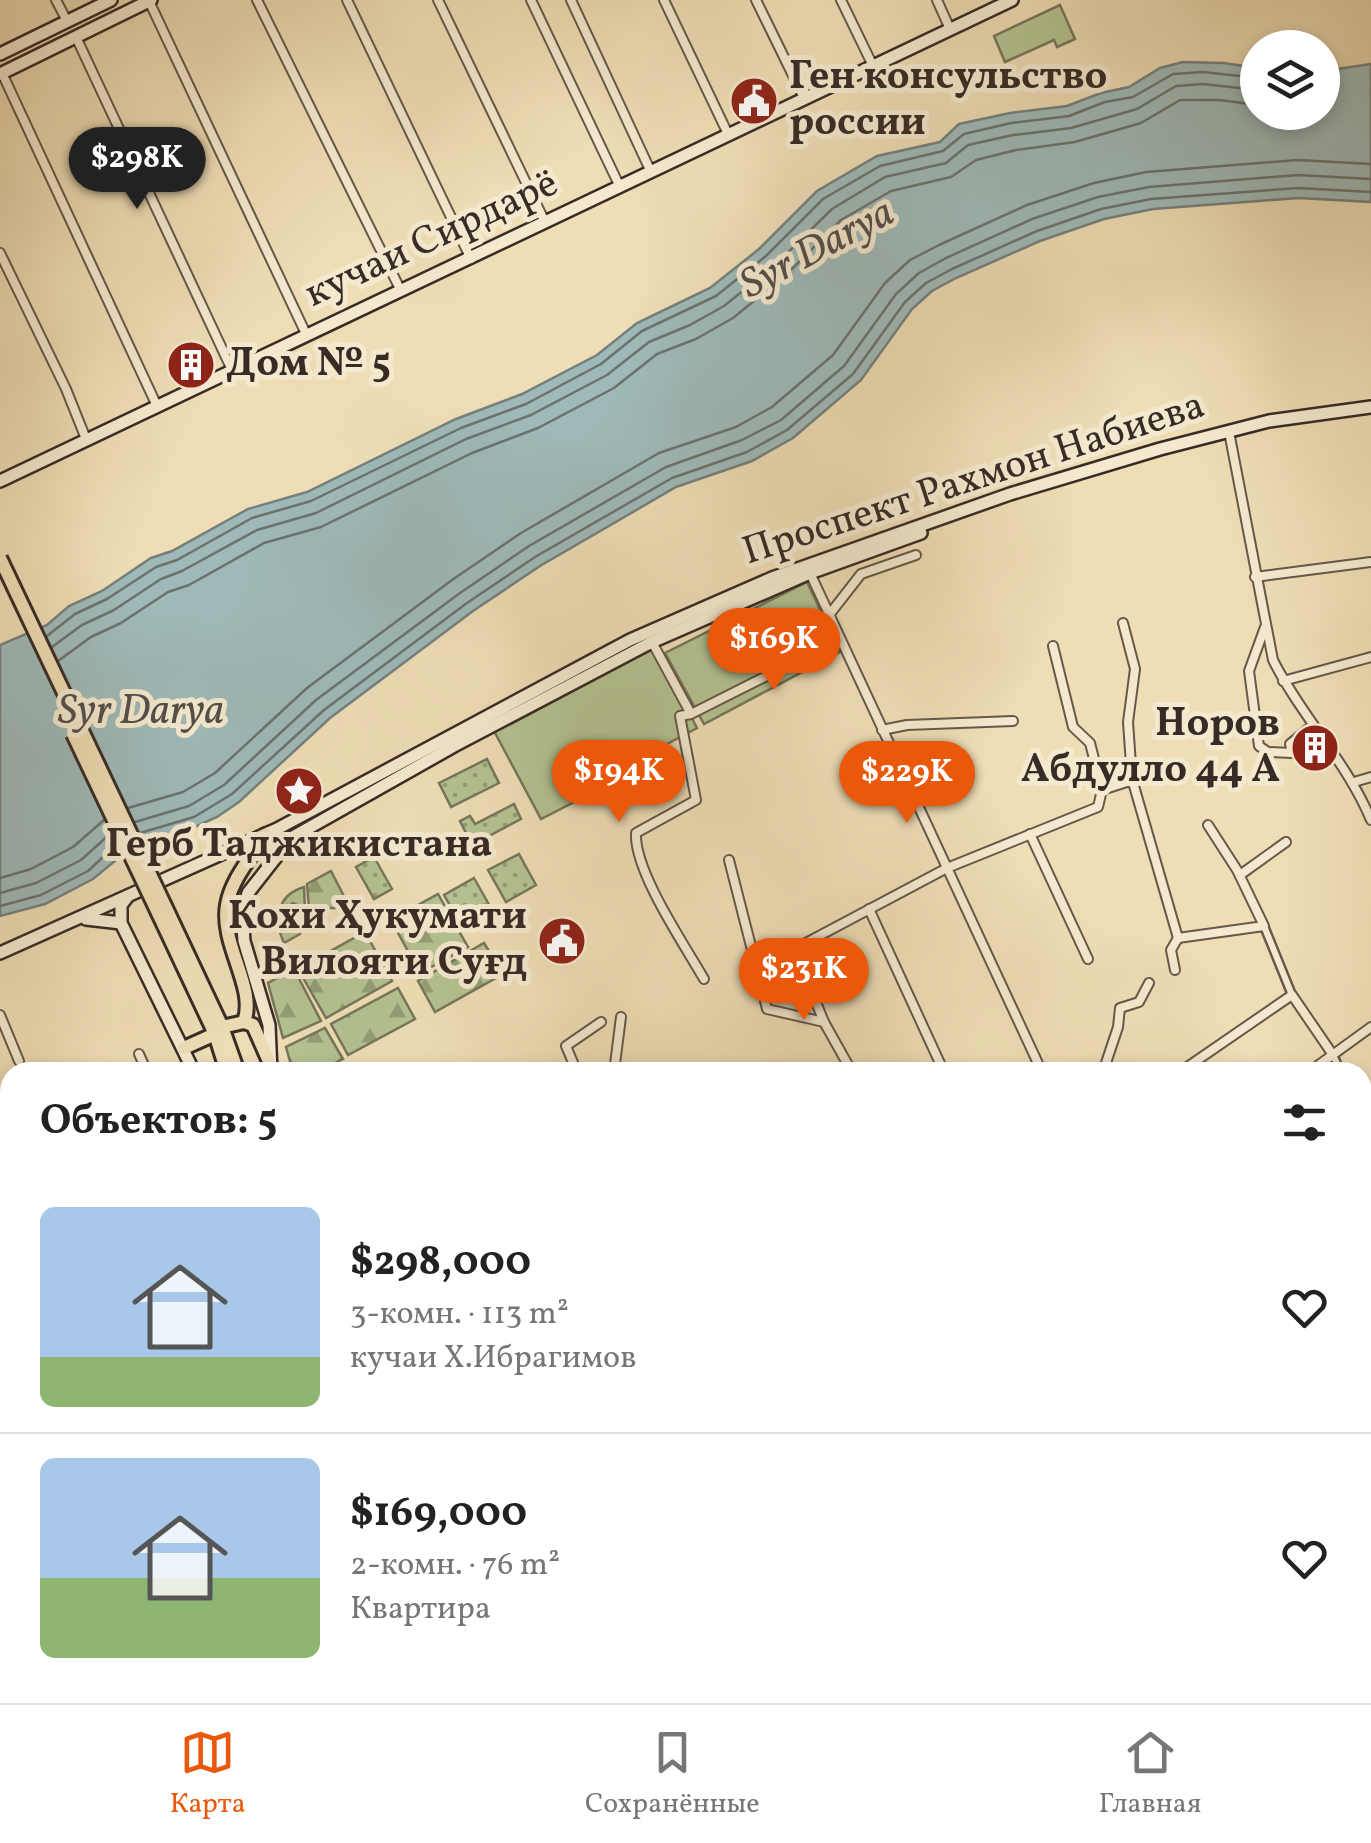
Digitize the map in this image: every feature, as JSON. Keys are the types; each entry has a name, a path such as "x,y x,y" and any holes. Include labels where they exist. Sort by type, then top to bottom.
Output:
{"main road":[{"path":"0,54 111,0"},
{"path":"1,74 150,0"},
{"name":"кучаи Сирдарё","path":"2,476 471,259 1012,0"},
{"name":"Проспект Рахмон Набиева","path":"269,1062 269,1025 244,941 242,914 248,893 291,838 454,746 652,642 808,569 1031,494 1230,436 1371,410"},
{"name":"Проспект Рахмон Набиева","path":"0,953 266,835 630,640 808,569 1010,494 1178,444 1270,421 1371,410"},
{"path":"0,558 233,1062"},
{"path":"0,578 162,911"},
{"path":"244,1022 248,1006 225,920 228,900 266,835 278,856"},
{"path":"128,896 121,904 121,923 190,1062"},
{"path":"76,920 121,923"},
{"path":"184,1048 244,1022 256,1028 268,1062"},
{"path":"218,1031 225,1062"}],"street":[{"path":"56,0 67,21"},
{"path":"150,0 307,336"},
{"path":"257,0 401,291"},
{"path":"347,0 471,259"},
{"path":"438,0 545,222"},
{"path":"531,0 620,187"},
{"path":"570,0 651,172"},
{"path":"664,0 728,134"},
{"path":"756,0 804,98"},
{"path":"842,0 880,64"},
{"path":"937,0 950,30"},
{"path":"76,37 232,370"},
{"path":"1,74 157,406"},
{"path":"0,253 66,389 86,440"},
{"path":"1230,436 1272,660 1354,782 1371,820"},
{"path":"829,616 862,574 916,555"},
{"path":"1255,577 1371,562"},
{"path":"808,569 1037,1062"},
{"path":"1123,623 1134,669 1128,722 1132,779 1178,938 1171,950 1174,970"},
{"path":"1265,627 1249,672 1259,746 1268,752 1292,753 1290,744 1313,725"},
{"path":"704,979 659,899 639,858 636,841 636,832 696,800 680,716 840,639"},
{"path":"652,642 691,714"},
{"path":"846,1062 824,1022 796,955 802,945 948,868 1098,807 1102,790 1090,743 1073,727 1053,646"},
{"path":"1283,681 1371,657"},
{"path":"882,730 906,725 1013,722"},
{"path":"1102,790 1164,770"},
{"path":"1354,782 1371,777"},
{"path":"1208,825 1240,876 1292,996 1336,1062"},
{"path":"1030,834 1088,959"},
{"path":"1240,876 1286,842"},
{"path":"729,860 767,1010 824,1022"},
{"path":"869,910 939,1062"},
{"path":"1178,938 1264,926"},
{"path":"1106,1062 1120,1008 1139,1002 1148,983"},
{"path":"1195,1062 1292,996"},
{"path":"0,1015 20,1061"},
{"path":"615,1062 620,1017"},
{"path":"572,1062 566,1046 602,1022"},
{"path":"1323,1062 1371,1028"},
{"path":"139,1054 143,1062"}],"green space":[{"path":"1060,5 1075,39 1057,47 1054,40 1005,62 994,36"},
{"path":"807,582 840,652 704,724 665,653"},
{"path":"654,647 697,728 641,758 634,777 614,787 592,783 574,793 578,800 541,819 494,731"},
{"path":"487,759 499,783 451,807 439,783"},
{"path":"514,804 521,819 472,845 460,821 470,816 475,824"},
{"path":"519,854 536,885 506,902 488,870"},
{"path":"374,857 392,889 374,899 356,867"},
{"path":"331,871 350,908 309,908 307,884"},
{"path":"474,878 492,910 463,928 444,895"},
{"path":"304,887 305,909 293,903 284,910 286,918 293,920 305,913 300,934 284,943 280,909 288,896"},
{"path":"438,894 468,947 420,973 391,920"},
{"path":"365,932 392,981 326,1018 298,969"},
{"path":"484,943 503,974 435,1012 418,981"},
{"path":"294,969 321,1021 283,1038 268,983"},
{"path":"398,988 415,1019 348,1055 331,1024"},
{"path":"325,1028 343,1059 290,1062 286,1047"}],"water":[{"name":"Syr Darya","path":"1183,62 1240,65 1240,130 1340,130 1340,69 1371,64 1371,202 1298,198 1153,209 1104,219 1040,241 956,278 932,291 912,309 861,380 793,438 752,461 676,487 540,566 330,718 239,802 217,817 175,836 132,847 93,879 45,904 0,916 0,645 47,625 69,606 102,591 151,558 172,551 248,509 307,492 456,419 522,394 597,355 637,323 710,288 759,249 817,191 877,156 940,142 959,124 1067,106 1129,87 1160,68"}],"place":[{"name":"Ген консульство россии","path":"754,101"},
{"name":"Дом № 5","path":"191,365"},
{"name":"Норов Абдулло 44 А","path":"1315,748"},
{"name":"Герб Таджикистана","path":"299,791"},
{"name":"Кохи Ҳукумати Вилояти Суғд","path":"562,941"}]}
